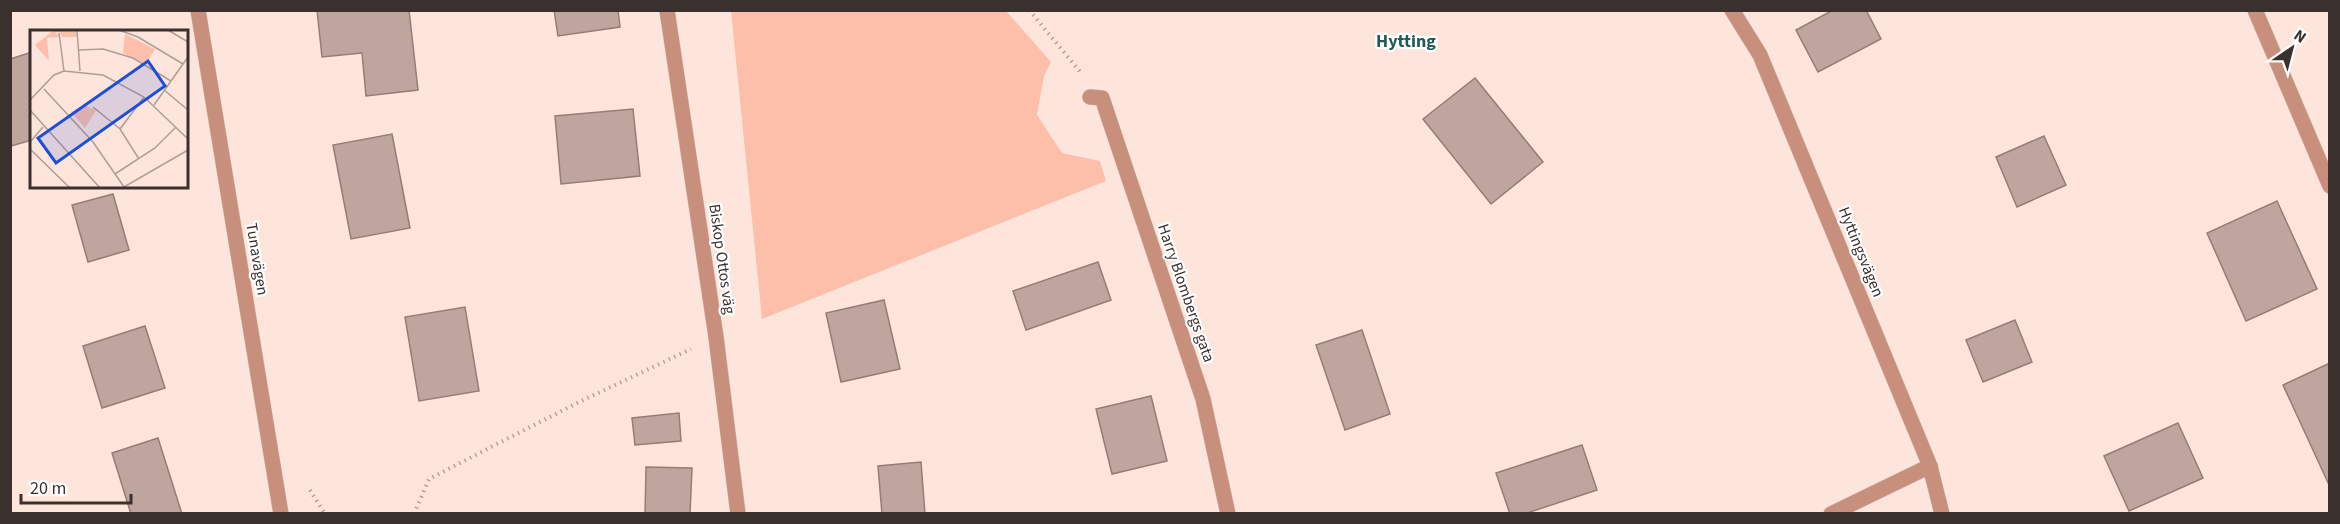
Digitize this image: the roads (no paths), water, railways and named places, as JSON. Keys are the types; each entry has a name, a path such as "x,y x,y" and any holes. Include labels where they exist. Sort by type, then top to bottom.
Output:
{"street":[{"name":"Tunavägen","path":"198,10 281,513"},
{"name":"Biskop Ottos väg","path":"667,10 716,337 738,513"},
{"name":"Hyttingsvägen","path":"1732,10 1760,55 1930,466 1942,513"},
{"path":"2254,10 2330,186"},
{"name":"Harry Blombergs gata","path":"1096,97 1203,399 1228,513"},
{"path":"1831,513 1930,466"}],"district":[{"name":"Hytting","path":"1406,41"}]}
